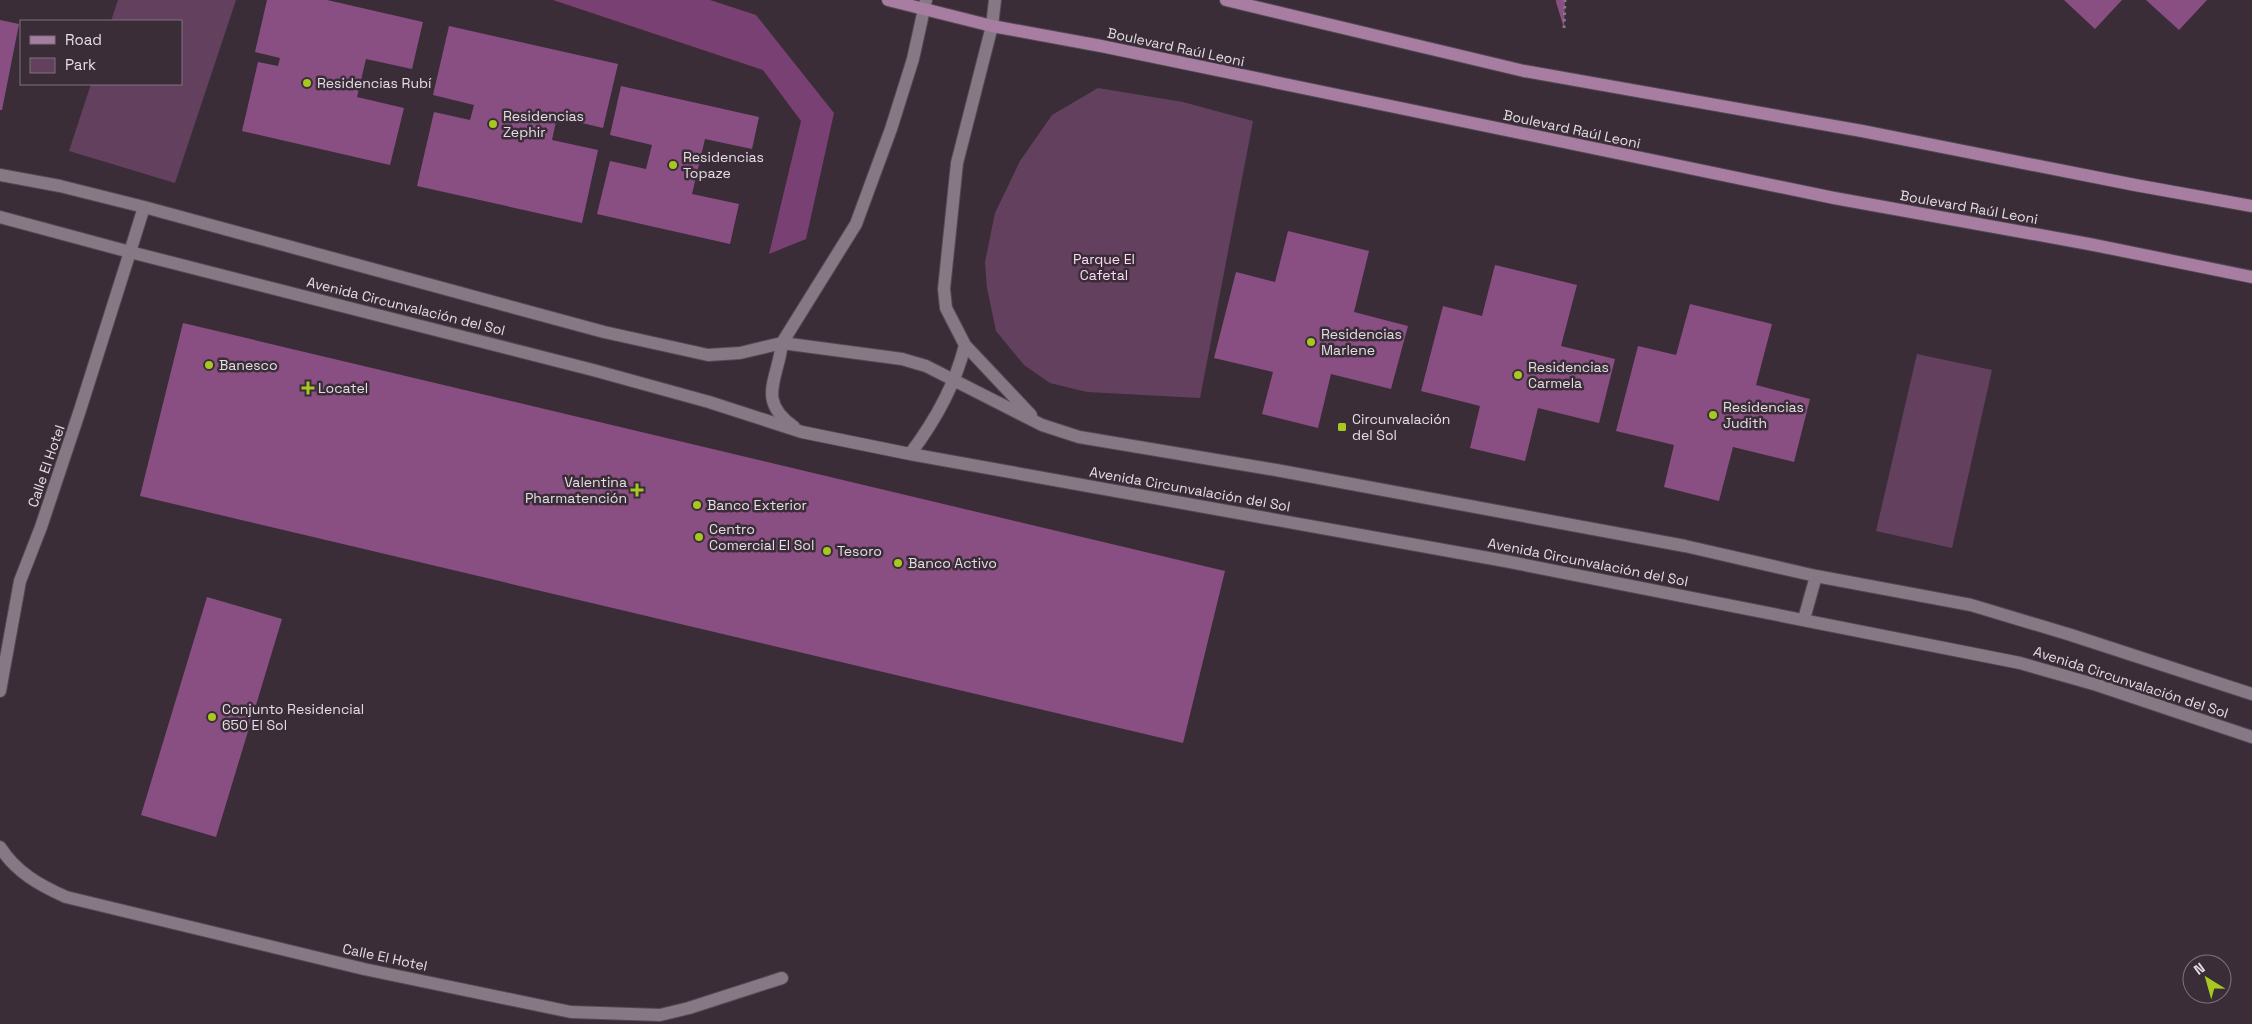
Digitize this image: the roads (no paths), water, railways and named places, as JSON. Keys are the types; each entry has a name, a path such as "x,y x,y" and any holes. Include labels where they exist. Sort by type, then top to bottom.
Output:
{"main road":[{"name":"Boulevard Raúl Leoni","path":"888,0 926,4 992,26 1101,46 1834,198 2089,244 2252,277"},
{"path":"1226,0 1524,71 1862,132 2252,206"}],"street":[{"name":"Avenida Circunvalación del Sol","path":"995,0 992,26 957,164 944,289 946,308 965,345 992,371 1013,398 1042,425"},
{"name":"Avenida Circunvalación del Sol","path":"802,432 777,411 770,396 780,360 782,343 856,224 891,129 913,59 926,4"},
{"name":"Avenida Circunvalación del Sol","path":"0,175 60,186 144,207 604,332 708,355 740,353 782,343 902,359 926,366 1042,425 1079,436 1276,470 1676,544 1816,576 1971,605 2071,635 2252,694"},
{"name":"Calle El Hotel","path":"0,692 20,582 74,428 144,207"},
{"name":"Avenida Circunvalación del Sol","path":"0,217 593,370 709,402 802,432 910,454 1505,561 2020,663 2097,685 2252,737"},
{"path":"910,454 942,409 960,366 965,345"},
{"path":"1804,619 1816,576"},
{"name":"Calle El Hotel","path":"0,847 10,862 38,884 66,897 364,969 571,1012 660,1015 689,1008 782,978"}],"place":[{"name":"Residencias Rubí","path":"307,83"},
{"name":"Residencias Zephir","path":"493,124"},
{"name":"Residencias Topaze","path":"673,165"},
{"name":"Residencias Marlene","path":"1311,342"},
{"name":"Banesco","path":"209,365"},
{"name":"Residencias Carmela","path":"1518,375"},
{"name":"Locatel","path":"308,388"},
{"name":"Residencias Judith","path":"1713,415"},
{"name":"Circunvalación del Sol","path":"1342,427"},
{"name":"Valentina Pharmatención","path":"637,490"},
{"name":"Banco Exterior","path":"697,505"},
{"name":"Centro Comercial El Sol","path":"699,537"},
{"name":"Tesoro","path":"827,551"},
{"name":"Banco Activo","path":"898,563"},
{"name":"Conjunto Residencial 650 El Sol","path":"212,717"}],"park label":[{"name":"Parque El Cafetal","path":"1104,268"}]}
